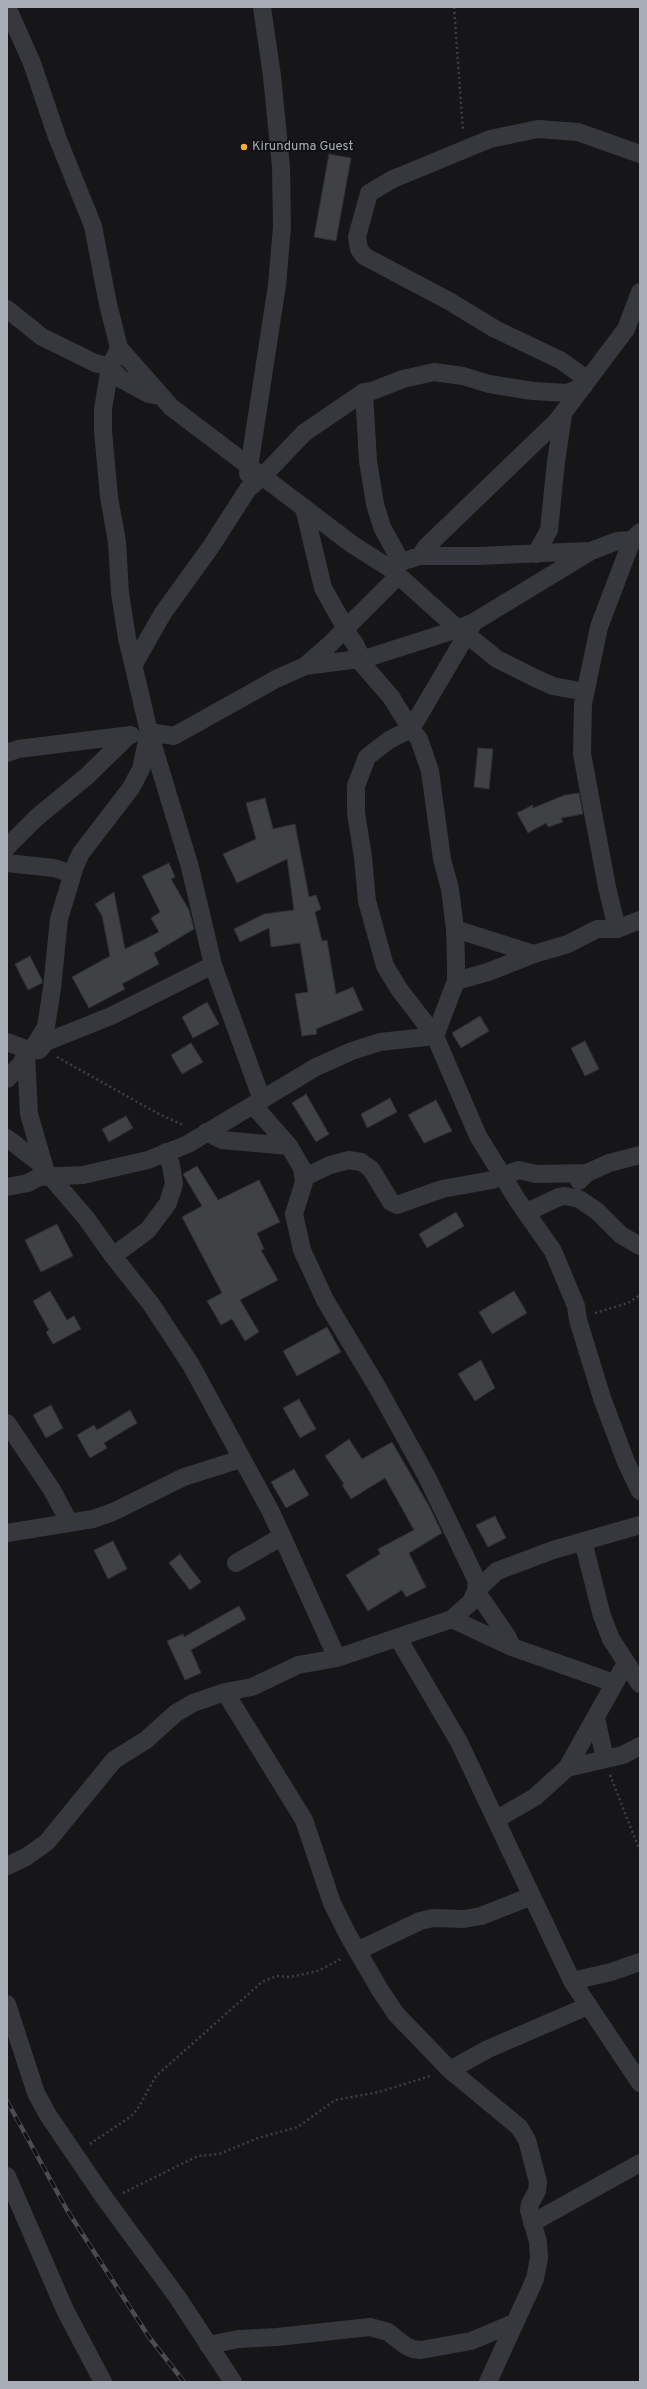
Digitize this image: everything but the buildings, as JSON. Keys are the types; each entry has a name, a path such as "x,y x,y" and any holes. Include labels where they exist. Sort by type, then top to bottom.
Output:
{"street":[{"path":"7,7 32,63 57,137 93,226 108,304 119,348 171,406 372,558 396,569 466,628 498,659 553,686 585,692"},
{"path":"248,489 248,464 277,285 282,227 279,144 272,76 262,7"},
{"path":"584,386 580,374 560,360 495,329 449,301 364,256 359,249 359,228 367,197 372,191 393,179 464,149 490,140 538,130 578,132 640,154"},
{"path":"420,556 426,547 563,415 626,329 640,292"},
{"path":"7,310 42,337 95,363 110,367 121,379 134,387 163,397"},
{"path":"7,1866 26,1857 47,1842 114,1760 151,1736 176,1713 193,1702 225,1692 252,1687 298,1666 337,1658 452,1619 472,1602 476,1591 477,1580 440,1501 379,1390 325,1300 302,1250 294,1214 305,1176 289,1146 257,1103 213,965 190,867 149,732 120,593 117,542 104,450 103,409 110,367 119,348"},
{"path":"134,664 163,613 248,489 264,476 304,433 364,392 372,391 403,379 434,372 463,376 489,384 533,391 567,393 584,386"},
{"path":"364,392 369,467 374,504 385,532 396,569"},
{"path":"536,554 549,530 556,462 563,415"},
{"path":"304,508 324,588 345,629 356,644 360,659 391,697 419,739 430,771 442,858 450,889 455,929 456,981 435,1036"},
{"path":"7,753 149,732 174,736 276,679 305,666 360,659 466,628 591,551 617,541 637,536"},
{"path":"617,929 606,887 582,754 585,692 599,628 637,536"},
{"path":"305,666 345,629 396,569 420,556 536,554 591,551"},
{"path":"466,628 464,642 411,729 389,740 368,757 356,786 356,813 363,857 367,901 385,966 399,988 435,1036 478,1136 502,1175 553,1250 576,1306 578,1320 602,1398 626,1462 640,1491"},
{"path":"7,1079 32,1051 46,1027 52,988 59,919 72,874 82,854 119,806 138,775 149,732"},
{"path":"7,847 36,818 87,776 129,735"},
{"path":"7,863 54,868 72,874"},
{"path":"456,981 488,972 534,954 568,944 597,929 617,929 640,920"},
{"path":"455,929 534,954"},
{"path":"32,1051 46,1042 112,1016 213,965"},
{"path":"7,1187 48,1176 83,1175 118,1169 148,1160 188,1144 316,1067 352,1051 380,1042 435,1036"},
{"path":"7,1042 32,1051"},
{"path":"32,1051 29,1114 48,1176"},
{"path":"206,1132 222,1140 241,1143 289,1146"},
{"path":"7,1138 38,1162 48,1176 86,1218 113,1256 152,1304 222,1420 241,1459 271,1512 337,1658"},
{"path":"113,1256 148,1230 168,1203 174,1184 171,1165 166,1152"},
{"path":"559,1197 586,1173 609,1163 640,1155"},
{"path":"305,1176 330,1165 349,1160 361,1162 372,1169 391,1202 397,1205 442,1190 492,1180 502,1175 519,1170 536,1174 586,1173"},
{"path":"527,1212 559,1197 565,1196 579,1199 597,1212 621,1235 640,1246"},
{"path":"7,1423 52,1490 69,1522"},
{"path":"7,1533 93,1519 184,1477 241,1459"},
{"path":"476,1591 497,1571 583,1541 640,1525"},
{"path":"236,1563 282,1538"},
{"path":"583,1541 602,1616 612,1639 640,1684"},
{"path":"476,1591 512,1647"},
{"path":"452,1619 512,1647 614,1683"},
{"path":"398,1638 459,1742 497,1819 572,1980 640,2083"},
{"path":"497,1819 535,1797 567,1768 626,1663"},
{"path":"225,1692 304,1820 332,1903 356,1951 396,2014 450,2070 519,2128 527,2140 538,2182 537,2191 530,2204 532,2223 538,2242 539,2258 536,2279 514,2323 488,2382"},
{"path":"596,1718 605,1759"},
{"path":"567,1768 623,1755 640,1746"},
{"path":"356,1951 420,1921 433,1918 464,1919 481,1916 532,1896"},
{"path":"572,1980 611,1972 640,1962"},
{"path":"7,2004 36,2093 74,2154 178,2298 233,2382"},
{"path":"450,2070 495,2046 588,2006"},
{"path":"532,2223 640,2162"},
{"path":"7,2176 65,2310 103,2382"},
{"path":"208,2345 239,2339 277,2337 370,2327 388,2332 413,2349 422,2350 471,2341 514,2323"}],"path":[{"path":"454,7 464,149"},
{"path":"32,1051 71,1062 98,1080 179,1124 206,1132"},
{"path":"578,1320 628,1303 640,1295"},
{"path":"605,1759 640,1851"},
{"path":"74,2154 130,2117 137,2110 156,2076 262,1982 276,1976 290,1977 318,1971 356,1951"},
{"path":"106,2200 198,2156 219,2154 258,2138 298,2127 335,2100 379,2092 450,2070"}],"railway":[{"path":"7,2101 67,2210 149,2337 184,2382"}],"place":[{"name":"Kirunduma Guest","path":"244,147"}]}
